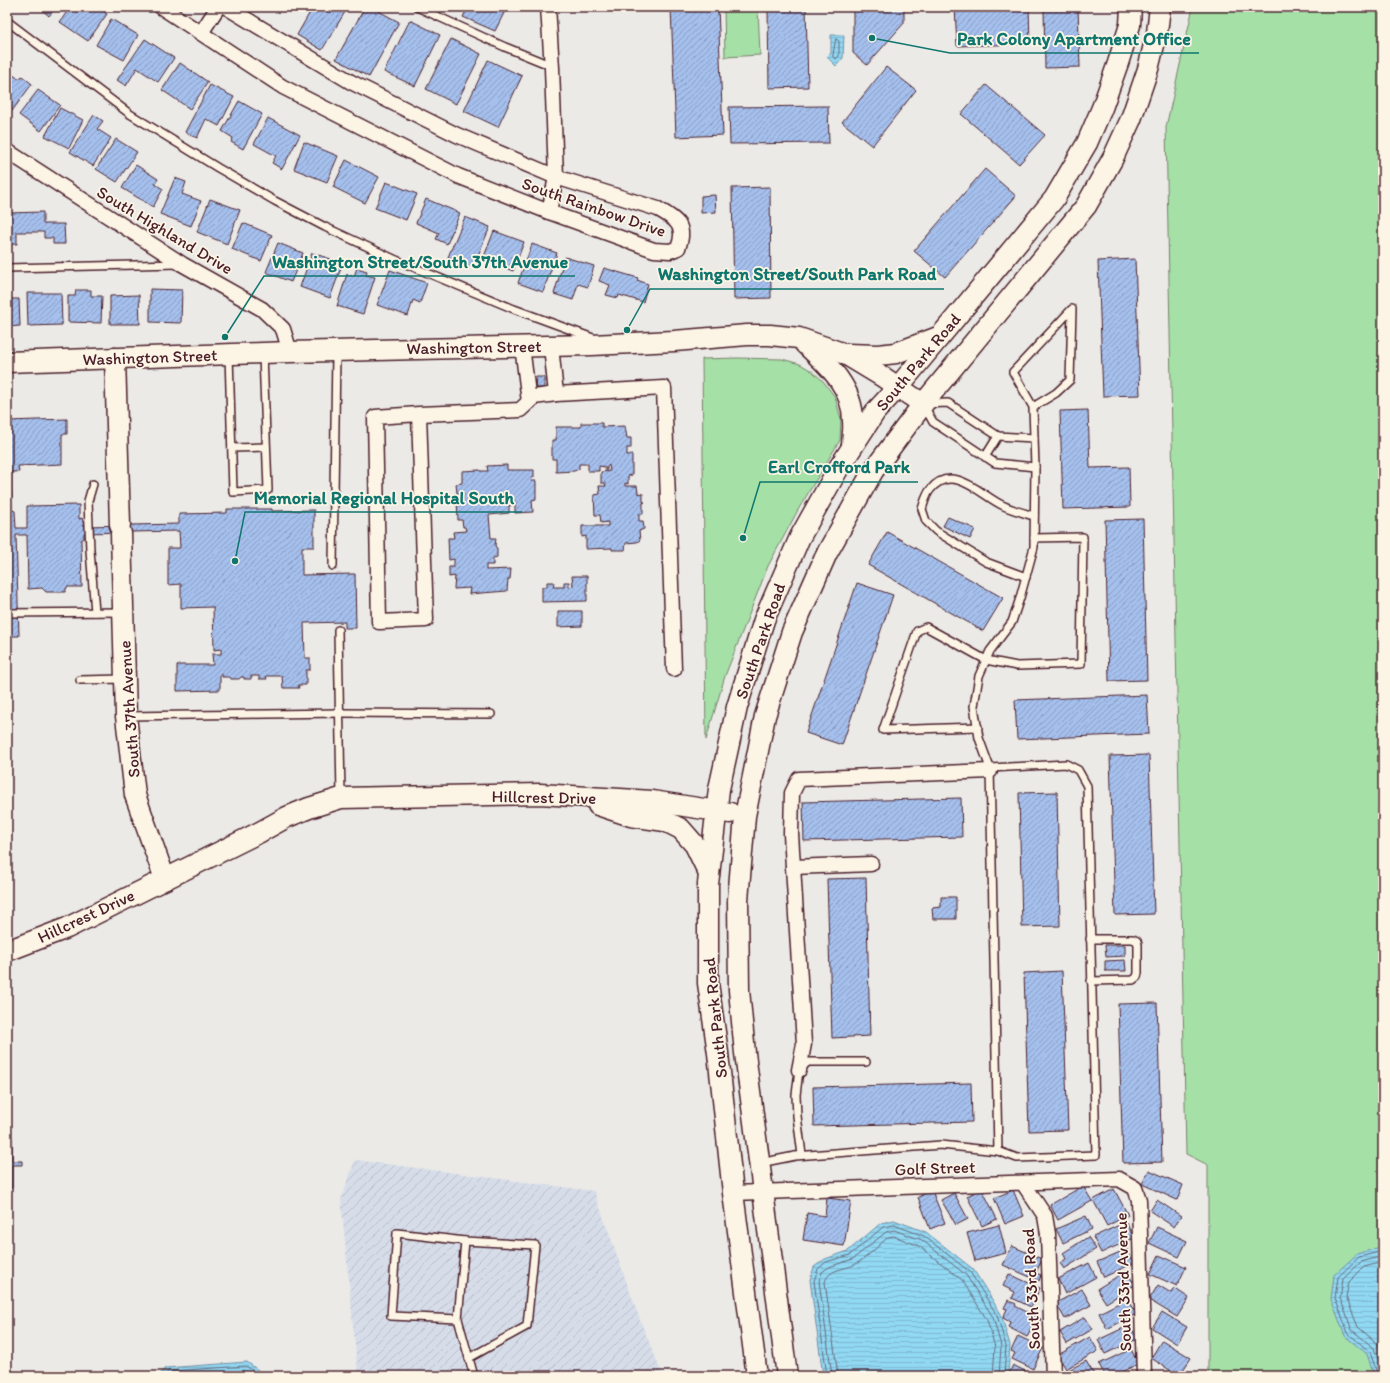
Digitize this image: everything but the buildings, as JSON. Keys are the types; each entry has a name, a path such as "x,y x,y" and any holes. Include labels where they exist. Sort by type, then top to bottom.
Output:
{"street":[{"name":"South Rainbow Drive","path":"161,7 283,87 458,176 549,212 654,250 670,252 678,248 682,238 680,226 670,215 658,209 556,177 456,135 351,82 226,7"},
{"path":"201,33 218,7"},
{"path":"548,7 552,66 556,177 549,212"},
{"name":"South Park Road","path":"757,1376 733,1193 718,1053 708,983 709,874 719,789 737,707 764,620 800,537 838,469 875,412 899,386 1054,199 1086,142 1102,108 1130,25 1131,7"},
{"name":"South Park Road","path":"787,1376 745,1053 739,990 738,900 745,816 765,716 792,632 827,553 873,471 923,404 1086,206 1113,158 1131,119 1148,69 1157,33 1160,7"},
{"name":"South Highland Drive","path":"9,156 182,264 262,309 283,329 290,352"},
{"name":"Washington Street","path":"7,362 336,350 609,344 674,341 747,335 770,335 799,338 844,354 899,386 923,404"},
{"path":"844,354 878,355 896,353 940,336"},
{"path":"799,338 830,367 840,379 851,405 853,421 852,449"},
{"path":"522,346 529,402"},
{"path":"551,346 556,394"},
{"name":"South 37th Avenue","path":"115,358 126,716 135,795 165,879"},
{"path":"419,414 426,620 379,622 375,417 419,414 520,410 534,397 556,394 664,388 674,670"},
{"path":"799,1070 804,1044 791,834 792,793 799,779 990,770"},
{"name":"Hillcrest Drive","path":"7,951 67,928 260,832 287,817 341,798 540,794 652,802 745,816"},
{"path":"574,796 631,816 664,821 681,829 695,845 709,874"},
{"path":"794,867 871,864"},
{"name":"Golf Street","path":"733,1193 1119,1179 1135,1188"},
{"name":"South 33rd Road","path":"1023,1183 1045,1216 1048,1234 1053,1376"},
{"name":"South 33rd Avenue","path":"1135,1188 1139,1200 1144,1376"}],"lane":[{"path":"417,7 505,47 552,66"},
{"path":"7,21 130,114 275,201 332,230 453,284 514,309 609,344"},
{"path":"7,268 182,264"},
{"path":"998,1151 990,770 979,738 974,706 979,676 990,651 1012,622 1034,547 1035,467 1033,407 1013,372 1072,309 1070,380 1056,394 1033,407"},
{"path":"333,566 336,350"},
{"path":"229,354 233,492 268,490 262,353"},
{"path":"1034,438 998,436 948,403 923,404 933,422 995,463 1035,467"},
{"path":"985,457 998,436"},
{"path":"232,448 266,447"},
{"path":"1026,577 986,562 936,531 926,521 922,509 929,490 937,483 951,478 969,484 1003,506 1034,516"},
{"path":"93,484 88,501 95,612"},
{"path":"978,727 883,730 918,631 926,627 986,660 1017,666 1081,664 1083,537 1034,538"},
{"path":"7,613 123,612"},
{"path":"338,630 341,798"},
{"path":"80,680 125,679"},
{"path":"126,716 491,714"},
{"path":"760,1163 802,1155 941,1145 998,1151 1016,1158 1096,1155 1087,786 1078,770 1066,764 990,770"},
{"path":"1090,939 1133,939 1137,941 1138,946 1137,977 1133,980 1092,981"},
{"path":"802,1155 796,1096 799,1070 808,1062 866,1062"},
{"path":"458,1319 391,1316 397,1233 465,1241 535,1245 527,1326 469,1358"},
{"path":"465,1241 458,1319 474,1376"}],"shaded area":[{"path":"355,1160 594,1191 640,1320 663,1376 358,1376 341,1200"}],"green space":[{"path":"724,7 758,7 760,55 725,57"},
{"path":"1193,7 1383,7 1383,1376 1208,1376 1208,1165 1186,1154 1166,127"},
{"path":"702,359 782,359 800,364 812,371 823,381 835,397 841,419 840,440 798,510 768,566 725,676 706,740"}],"water":[{"path":"831,35 844,35 843,58 836,66 827,57 831,53"},
{"path":"894,1220 926,1232 973,1269 1001,1314 1010,1345 1008,1376 823,1376 810,1280 814,1267 825,1259 848,1251 881,1223"},
{"path":"1383,1246 1383,1376 1374,1376 1367,1354 1345,1336 1331,1299 1334,1275 1357,1254"},
{"path":"247,1362 266,1376 159,1376 165,1368"}],"place":[{"name":"Park Colony Apartment Office","path":"872,38"},
{"name":"Washington Street/South Park Road","path":"627,330"},
{"name":"Washington Street/South 37th Avenue","path":"225,337"},
{"name":"Earl Crofford Park","path":"743,538"},
{"name":"Memorial Regional Hospital South","path":"235,561"}]}
